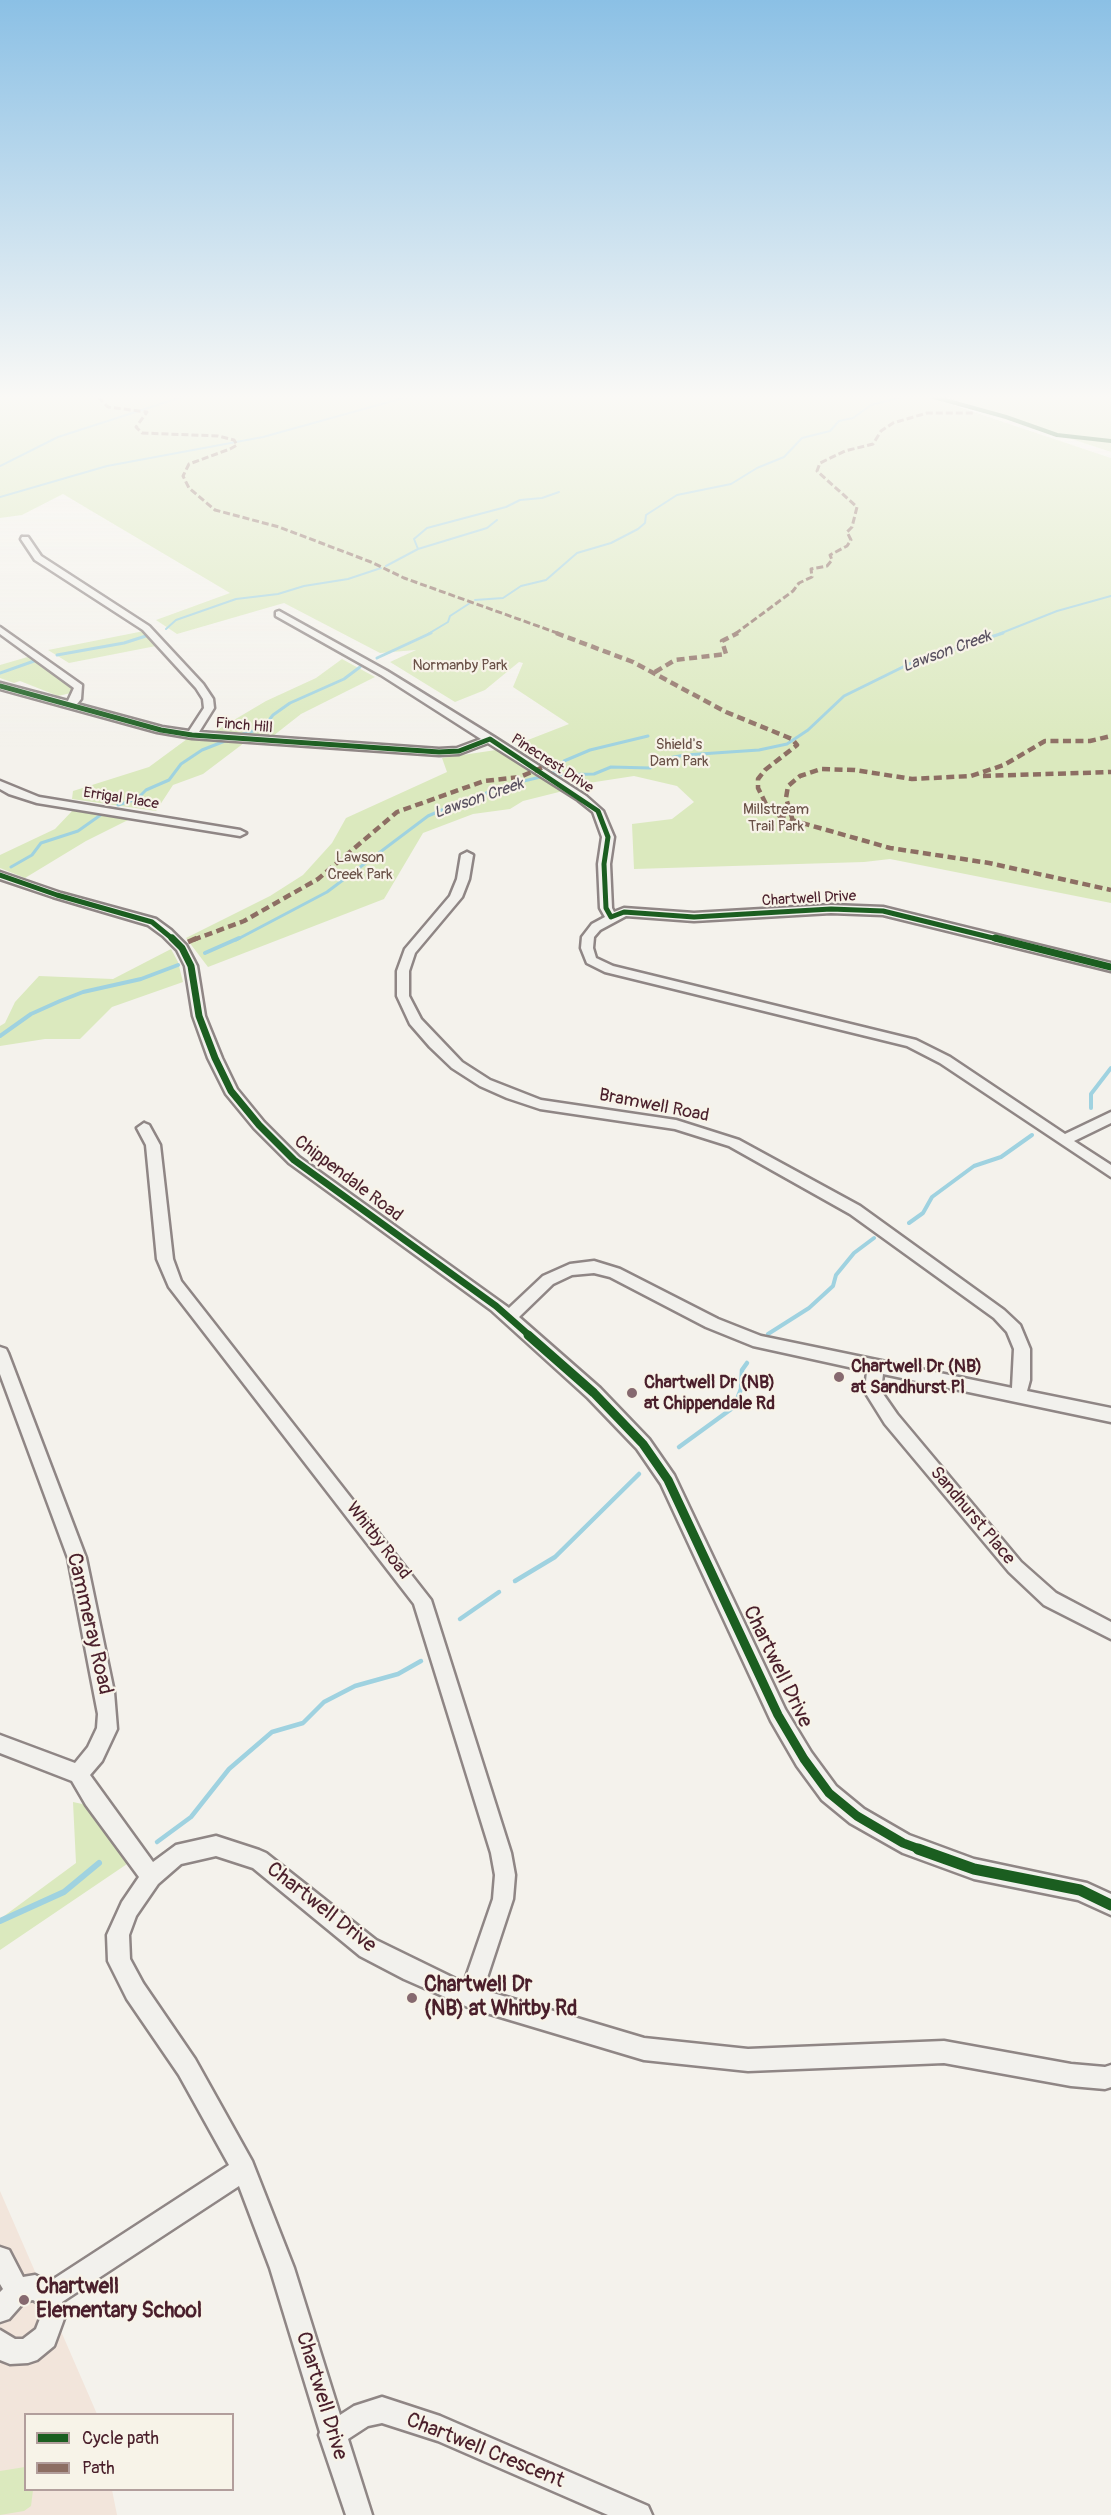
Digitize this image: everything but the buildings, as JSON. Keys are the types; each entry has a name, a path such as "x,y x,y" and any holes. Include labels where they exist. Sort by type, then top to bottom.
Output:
{"street":[{"path":"25,539 38,558 146,628 200,686 208,699 209,708 192,735"},
{"name":"Pinecrest Drive","path":"279,614 384,673 564,787 598,812 608,837 604,864 606,908 611,917"},
{"path":"0,630 79,687 76,699 70,705"},
{"name":"Finch Hill","path":"0,686 160,730 192,735 439,752 459,751 490,739"},
{"path":"3,698 12,690"},
{"name":"Errigal Place","path":"0,784 12,792 37,800 240,832"},
{"name":"Bramwell Road","path":"467,855 463,879 456,897 409,952 402,971 402,996 415,1021 435,1044 466,1071 485,1083 512,1095 540,1104 676,1125 734,1143 855,1210 991,1307 1014,1329 1022,1349 1022,1380 1018,1395"},
{"name":"Chippendale Road","path":"0,875 57,895 152,922 167,933 182,948 191,966 200,1016 215,1058 231,1091 259,1125 302,1166 509,1317"},
{"name":"Chartwell Drive","path":"611,917 624,912 694,917 831,909 883,911 1111,967"},
{"path":"611,917 588,937 587,948 591,960 609,969 911,1043 945,1060 1066,1139 1111,1172"},
{"path":"1066,1139 1111,1118"},
{"name":"Whitby Road","path":"144,1128 153,1145 165,1259 174,1283 422,1600 501,1853 505,1875 503,1899 470,1997"},
{"path":"509,1317 548,1280 570,1270 594,1267 615,1273 712,1323 759,1341 875,1368 1111,1415"},
{"name":"Chartwell Drive","path":"509,1317 594,1393 643,1444 662,1471 778,1715 804,1759 830,1793 857,1816 903,1843 974,1869 1080,1890 1111,1905"},
{"name":"Cammeray Road","path":"0,1353 77,1558 105,1692 108,1714 107,1729 95,1754 79,1774"},
{"name":"Sandhurst Place","path":"875,1368 873,1392 891,1419 1015,1567 1050,1599 1111,1631"},
{"path":"0,1744 79,1774 93,1798 151,1877"},
{"name":"Chartwell Drive","path":"359,2515 332,2435 282,2268 244,2169 187,2067 135,1991 119,1961 118,1935 129,1909 151,1877 176,1855 216,1846 259,1860 368,1947 470,1997 645,2049 748,2060 944,2052 1071,2074 1105,2078 1111,2076"},
{"path":"49,2296 244,2169"},
{"path":"0,2259 17,2290"},
{"path":"0,2310 17,2290 35,2287 49,2296 53,2316 45,2337 37,2346 19,2353 10,2352 0,2342"},
{"name":"Chartwell Crescent","path":"332,2435 363,2415 382,2410 440,2429 639,2515"}],"shaded area":[{"name":"Chartwell Elementary School","path":"0,2191 97,2413 24,2413 24,2491 112,2491 117,2515 0,2515"}],"green space":[{"path":"0,514 23,514 22,515 0,518"},
{"path":"97,514 1111,514 1111,903 890,859 864,862 634,869 632,824 672,819 694,802 677,786 634,776 582,784 515,745 569,724 513,687 523,663 519,662 485,690 455,702 390,662 416,650 380,653 284,603 177,634 156,620 230,593"},
{"path":"144,631 156,646 69,663 48,650"},
{"path":"31,656 73,687 71,693 58,696 20,681 14,683 0,678 0,665"},
{"path":"342,659 375,677 301,714 273,736 212,733 266,701 316,678"},
{"path":"187,739 244,743 203,774 173,785 156,811 72,799 73,791 149,767"},
{"name":"Lawson Creek Park","path":"496,750 563,791 523,801 510,809 473,814 423,833 384,899 208,967 186,938 270,896 303,875 332,843 346,818 447,772 442,758"},
{"path":"73,810 130,819 86,841 25,878 0,868 0,855 55,829"},
{"path":"171,949 178,962 183,982 112,1007 80,1039 45,1039 0,1046 0,1026 5,1023 15,1002 39,976 113,979"},
{"path":"73,1802 87,1805 127,1864 0,1950 0,1919 76,1863"},
{"path":"24,2467 24,2491 33,2491 31,2506 24,2511 0,2515 0,2471"}],"waterway":[{"path":"418,549 414,539 427,528 478,514"},
{"path":"475,600 503,598 521,586 546,580 577,553 611,543 638,529 645,523 647,514"},
{"path":"418,549 487,528 497,520"},
{"path":"386,566 418,549"},
{"path":"166,629 176,620 236,599 278,594 304,586 348,579 381,568"},
{"name":"Lawson Creek","path":"999,634 1057,611 1111,596"},
{"path":"428,634 448,622 450,616 470,603"},
{"path":"377,658 431,633"},
{"name":"Lawson Creek","path":"550,775 594,774 611,767 650,768 663,759 685,755 759,750 787,744 808,730 844,696 909,664 1003,633"},
{"path":"57,655 124,643 149,635"},
{"path":"0,673 37,660"},
{"path":"243,734 263,728 273,715 290,703 344,679 360,667"},
{"path":"550,775 564,761 590,750 648,736"},
{"path":"118,805 137,799 146,790 169,780 181,764 202,750 225,741"},
{"name":"Lawson Creek","path":"236,940 327,892 428,816 511,784 550,775"},
{"path":"11,867 32,855 41,843 78,831 102,814"},
{"name":"Lawson Creek","path":"205,953 239,938"},
{"name":"Lawson Creek","path":"0,1036 31,1014 60,1001 83,992 141,979 178,965"},
{"path":"1091,1108 1091,1094 1111,1068"},
{"path":"909,1223 923,1213 932,1197 974,1166 1001,1157 1032,1135"},
{"path":"768,1334 809,1308 833,1286 836,1275 854,1253 874,1238"},
{"path":"679,1447 734,1407 741,1389 742,1370 747,1363"},
{"path":"515,1581 555,1557 639,1474"},
{"path":"460,1619 499,1592"},
{"path":"157,1842 191,1817 229,1769 272,1732 303,1723 324,1702 355,1686 398,1674 421,1661"},
{"path":"0,1921 64,1892 99,1863"}],"marked path":[{"path":"231,514 279,527 297,536 371,562 404,578 633,662 726,712 792,739 797,745 765,770 758,779 758,788 767,806 781,817 890,848 989,863 1111,890"},
{"path":"655,672 675,660 726,654 722,641 742,631 793,591 799,583 812,577 811,569 827,566 832,560 830,555 847,546 851,540 847,532 852,527 855,514"},
{"path":"793,821 786,798 788,786 800,776 821,769 855,770 912,779 971,776 1004,765 1045,741 1090,741 1111,736"},
{"path":"188,942 244,921 318,879 397,812 484,781 520,777 555,762"},
{"path":"983,776 1111,772"}],"cycle path":[{"path":"0,686 161,730 192,735 439,752 459,751 490,739 582,798 598,811 608,837 604,864 606,908 611,917 624,912 694,917 831,909 883,911 1111,967"},
{"path":"0,875 57,895 152,922 167,933 182,948 191,966 199,1016 215,1058 231,1091 259,1125 294,1160 496,1306 594,1393 643,1444 668,1480 778,1715 804,1759 829,1793 857,1816 903,1843 974,1869 1080,1890 1111,1905"}],"place":[{"name":"Chartwell Dr (NB) at Sandhurst Pl","path":"839,1377"},
{"name":"Chartwell Dr (NB) at Chippendale Rd","path":"632,1393"},
{"name":"Chartwell Dr (NB) at Whitby Rd","path":"412,1998"},
{"name":"Chartwell Elementary School","path":"24,2300"}],"park label":[{"name":"Normanby Park","path":"460,666"},
{"name":"Shield's Dam Park","path":"679,754"},
{"name":"Millstream Trail Park","path":"776,818"}]}
